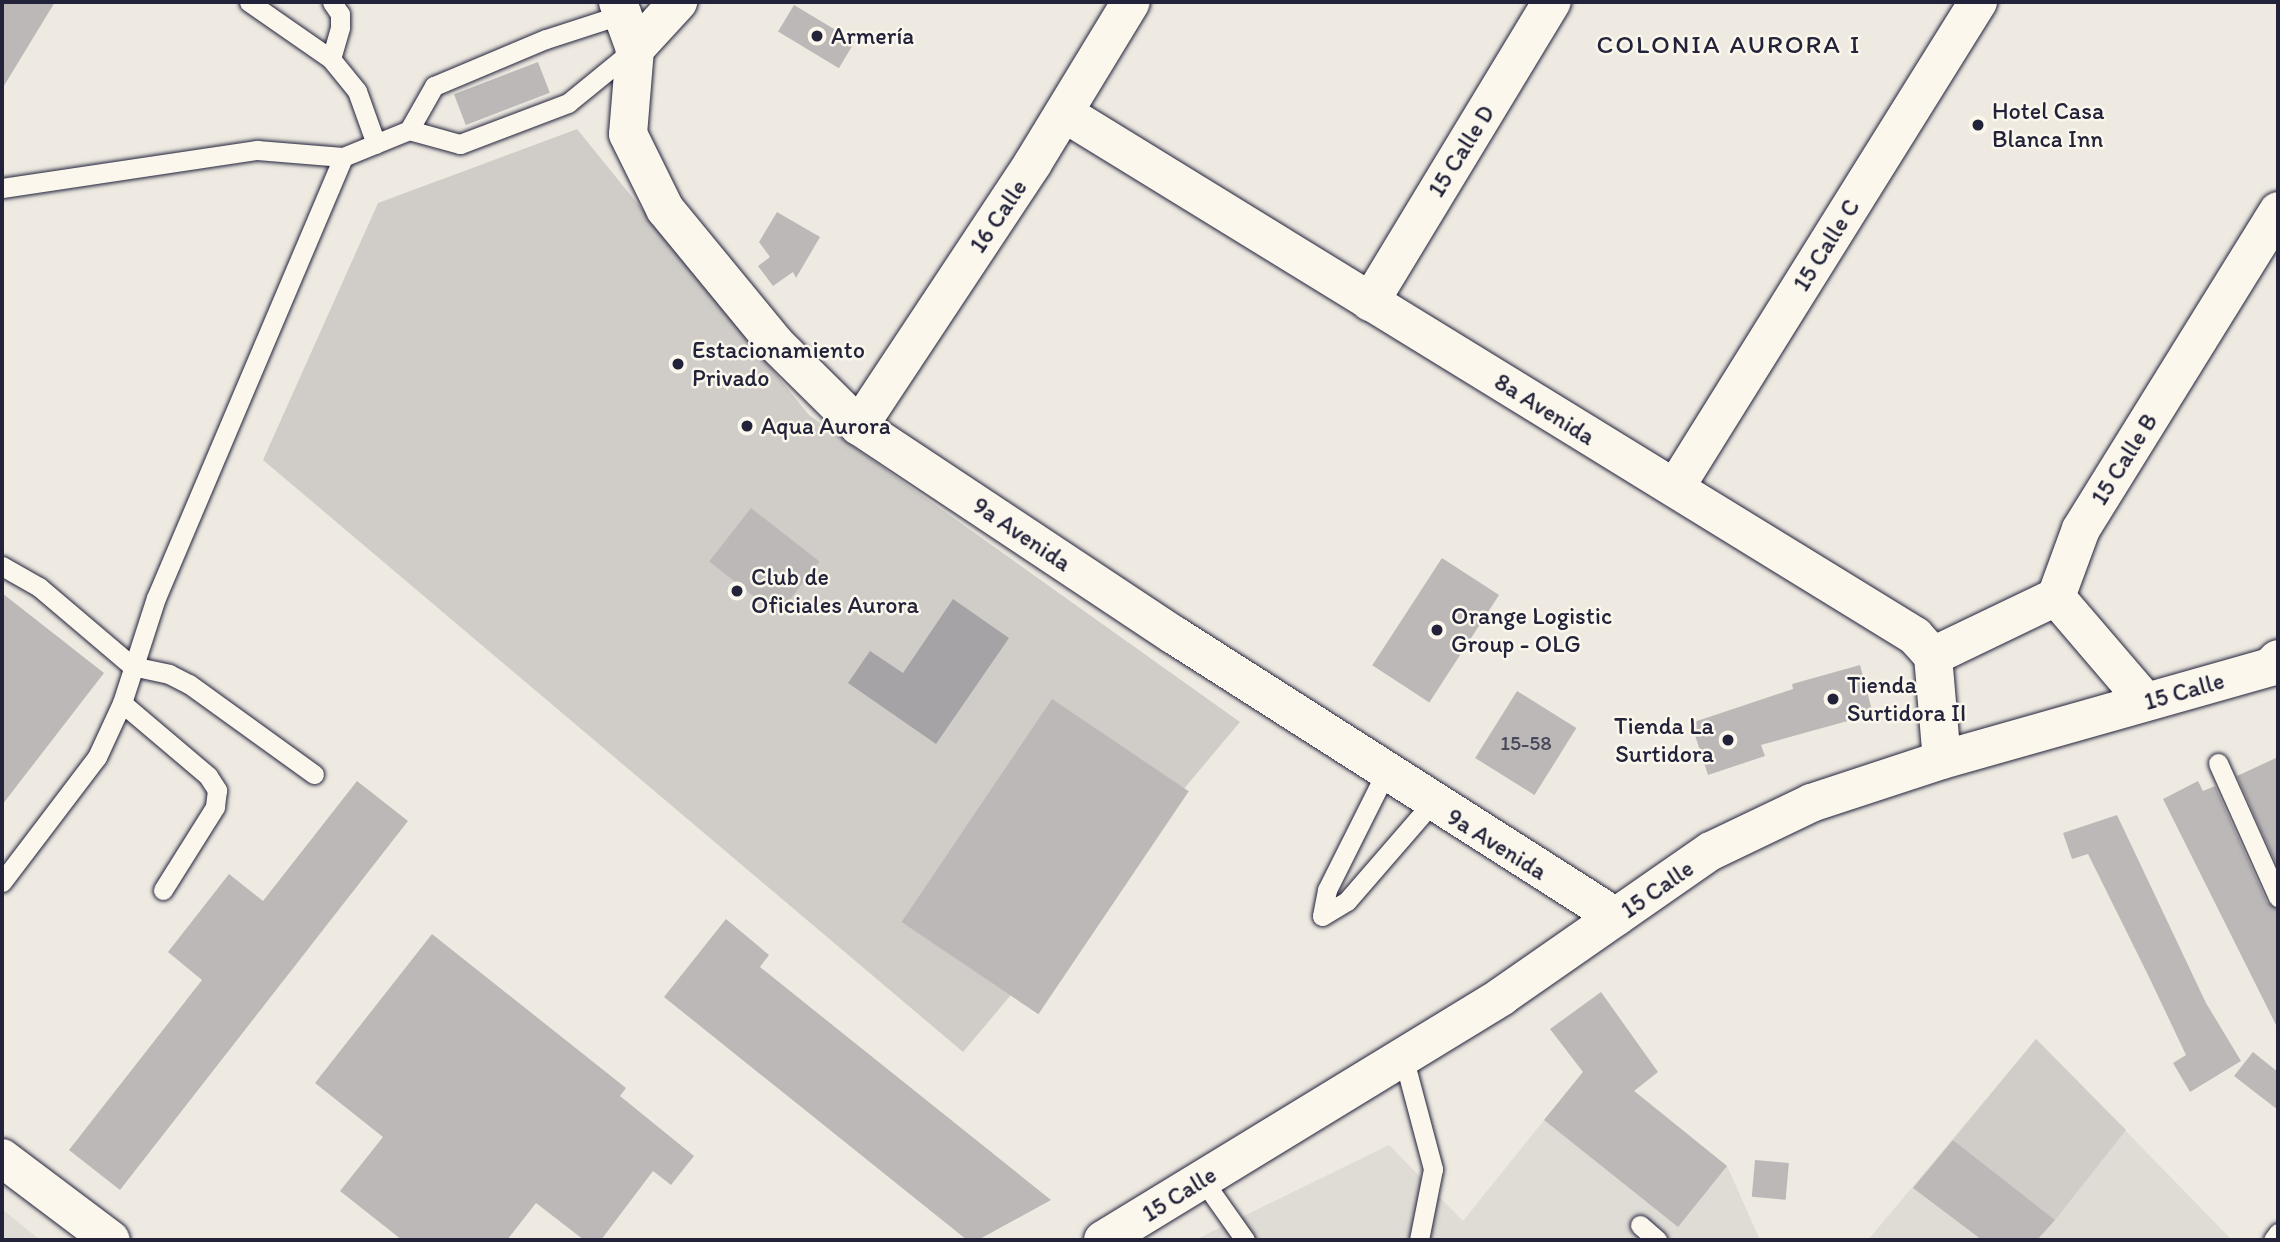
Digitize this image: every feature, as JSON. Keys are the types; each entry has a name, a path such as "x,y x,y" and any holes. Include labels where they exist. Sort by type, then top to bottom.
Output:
{"street":[{"path":"633,17 678,2"},
{"name":"16 Calle","path":"859,426 1064,113 1131,2"},
{"name":"15 Calle D","path":"1370,302 1552,2"},
{"name":"15 Calle C","path":"1675,488 1978,2"},
{"name":"9a Avenida","path":"633,17 628,134 665,209 776,344 859,426 1432,803 1616,918"},
{"name":"8a Avenida","path":"1064,113 1915,636 1933,656"},
{"name":"15 Calle B","path":"2056,597 2081,529 2278,211"},
{"path":"1942,760 1933,656 2056,597 2146,702"},
{"name":"15 Calle","path":"1103,1240 1502,996 1712,851 1811,803 1942,760 2276,665"},
{"path":"5,1167 111,1240"}],"lane":[{"path":"249,2 331,59 357,91 376,144"},
{"path":"331,59 340,27 340,14 332,2"},
{"path":"409,131 434,86 546,39 633,17"},
{"path":"2,188 257,150 343,157 409,131 460,144 568,103 633,17"},
{"path":"2,882 97,757 122,703 156,598 343,157"},
{"path":"2,566 39,587 132,666 169,674 189,684 314,774"},
{"path":"122,703 208,776 217,790 215,807 163,890"},
{"path":"2218,763 2278,897"},
{"path":"1386,772 1327,890 1322,916 1347,901 1432,803"},
{"path":"1402,1056 1433,1169 1419,1240"},
{"path":"1202,1179 1245,1240"},
{"path":"1640,1225 1657,1240"},
{"path":"2273,1240 2278,1233"}],"shaded area":[{"name":"Club de Oficiales Aurora","path":"577,129 809,415 1240,722 963,1052 263,460 378,203"},
{"path":"953,599 1009,638 936,744 848,683 870,651 903,673"},
{"path":"2036,1039 2231,1239 2233,1240 1868,1240"},
{"path":"2036,1039 2126,1130 2055,1220 1953,1140"},
{"path":"1594,1058 1727,1166 1760,1240 1195,1240 1389,1145 1463,1221"},
{"path":"2,1209 40,1240 2,1240"}],"building":[{"path":"2,2 55,2 2,89"},
{"name":"Armería","path":"794,5 855,42 839,68 778,32"},
{"path":"538,62 550,93 466,125 454,94"},
{"path":"777,212 820,237 796,278 793,272 773,286 758,266 770,257 759,242"},
{"path":"751,508 820,562 778,615 709,562"},
{"name":"Orange Logistic Group - OLG","path":"1442,558 1499,595 1429,702 1372,665"},
{"path":"2,593 104,673 2,805"},
{"path":"1860,665 1873,714 1761,745 1765,756 1708,775 1691,723 1793,689 1792,684"},
{"path":"1517,691 1576,728 1534,795 1475,758"},
{"path":"1052,699 1189,791 1038,1014 902,922"},
{"path":"2278,757 2278,868 2237,776"},
{"path":"357,781 408,821 120,1190 69,1150 202,980 168,952 229,874 263,901"},
{"path":"2198,781 2203,791 2215,786 2267,902 2278,909 2278,1029 2163,799"},
{"path":"2117,815 2206,1003 2241,1061 2190,1092 2173,1063 2186,1055 2148,975 2088,854 2072,859 2063,833"},
{"path":"726,919 769,955 760,967 1051,1200 978,1240 967,1240 664,997"},
{"path":"432,934 626,1088 620,1096 694,1156 671,1185 653,1171 601,1240 584,1240 536,1203 507,1240 402,1240 340,1191 383,1137 315,1083"},
{"path":"1601,992 1658,1072 1634,1091 1727,1166 1678,1227 1544,1120 1583,1072 1550,1029"},
{"path":"2253,1052 2278,1072 2278,1110 2234,1076"},
{"path":"1953,1140 2055,1220 2037,1240 1982,1240 1913,1188"},
{"path":"1755,1160 1789,1163 1786,1200 1752,1197"}],"place":[{"name":"Armería","path":"817,36"},
{"name":"Hotel Casa Blanca Inn","path":"1978,125"},
{"name":"Estacionamiento Privado","path":"678,364"},
{"name":"Aqua Aurora","path":"747,426"},
{"name":"Club de Oficiales Aurora","path":"737,591"},
{"name":"Orange Logistic Group - OLG","path":"1437,630"},
{"name":"Tienda Surtidora II","path":"1833,699"},
{"name":"Tienda La Surtidora","path":"1728,740"}],"district":[{"name":"COLONIA AURORA I","path":"1729,45"}]}
